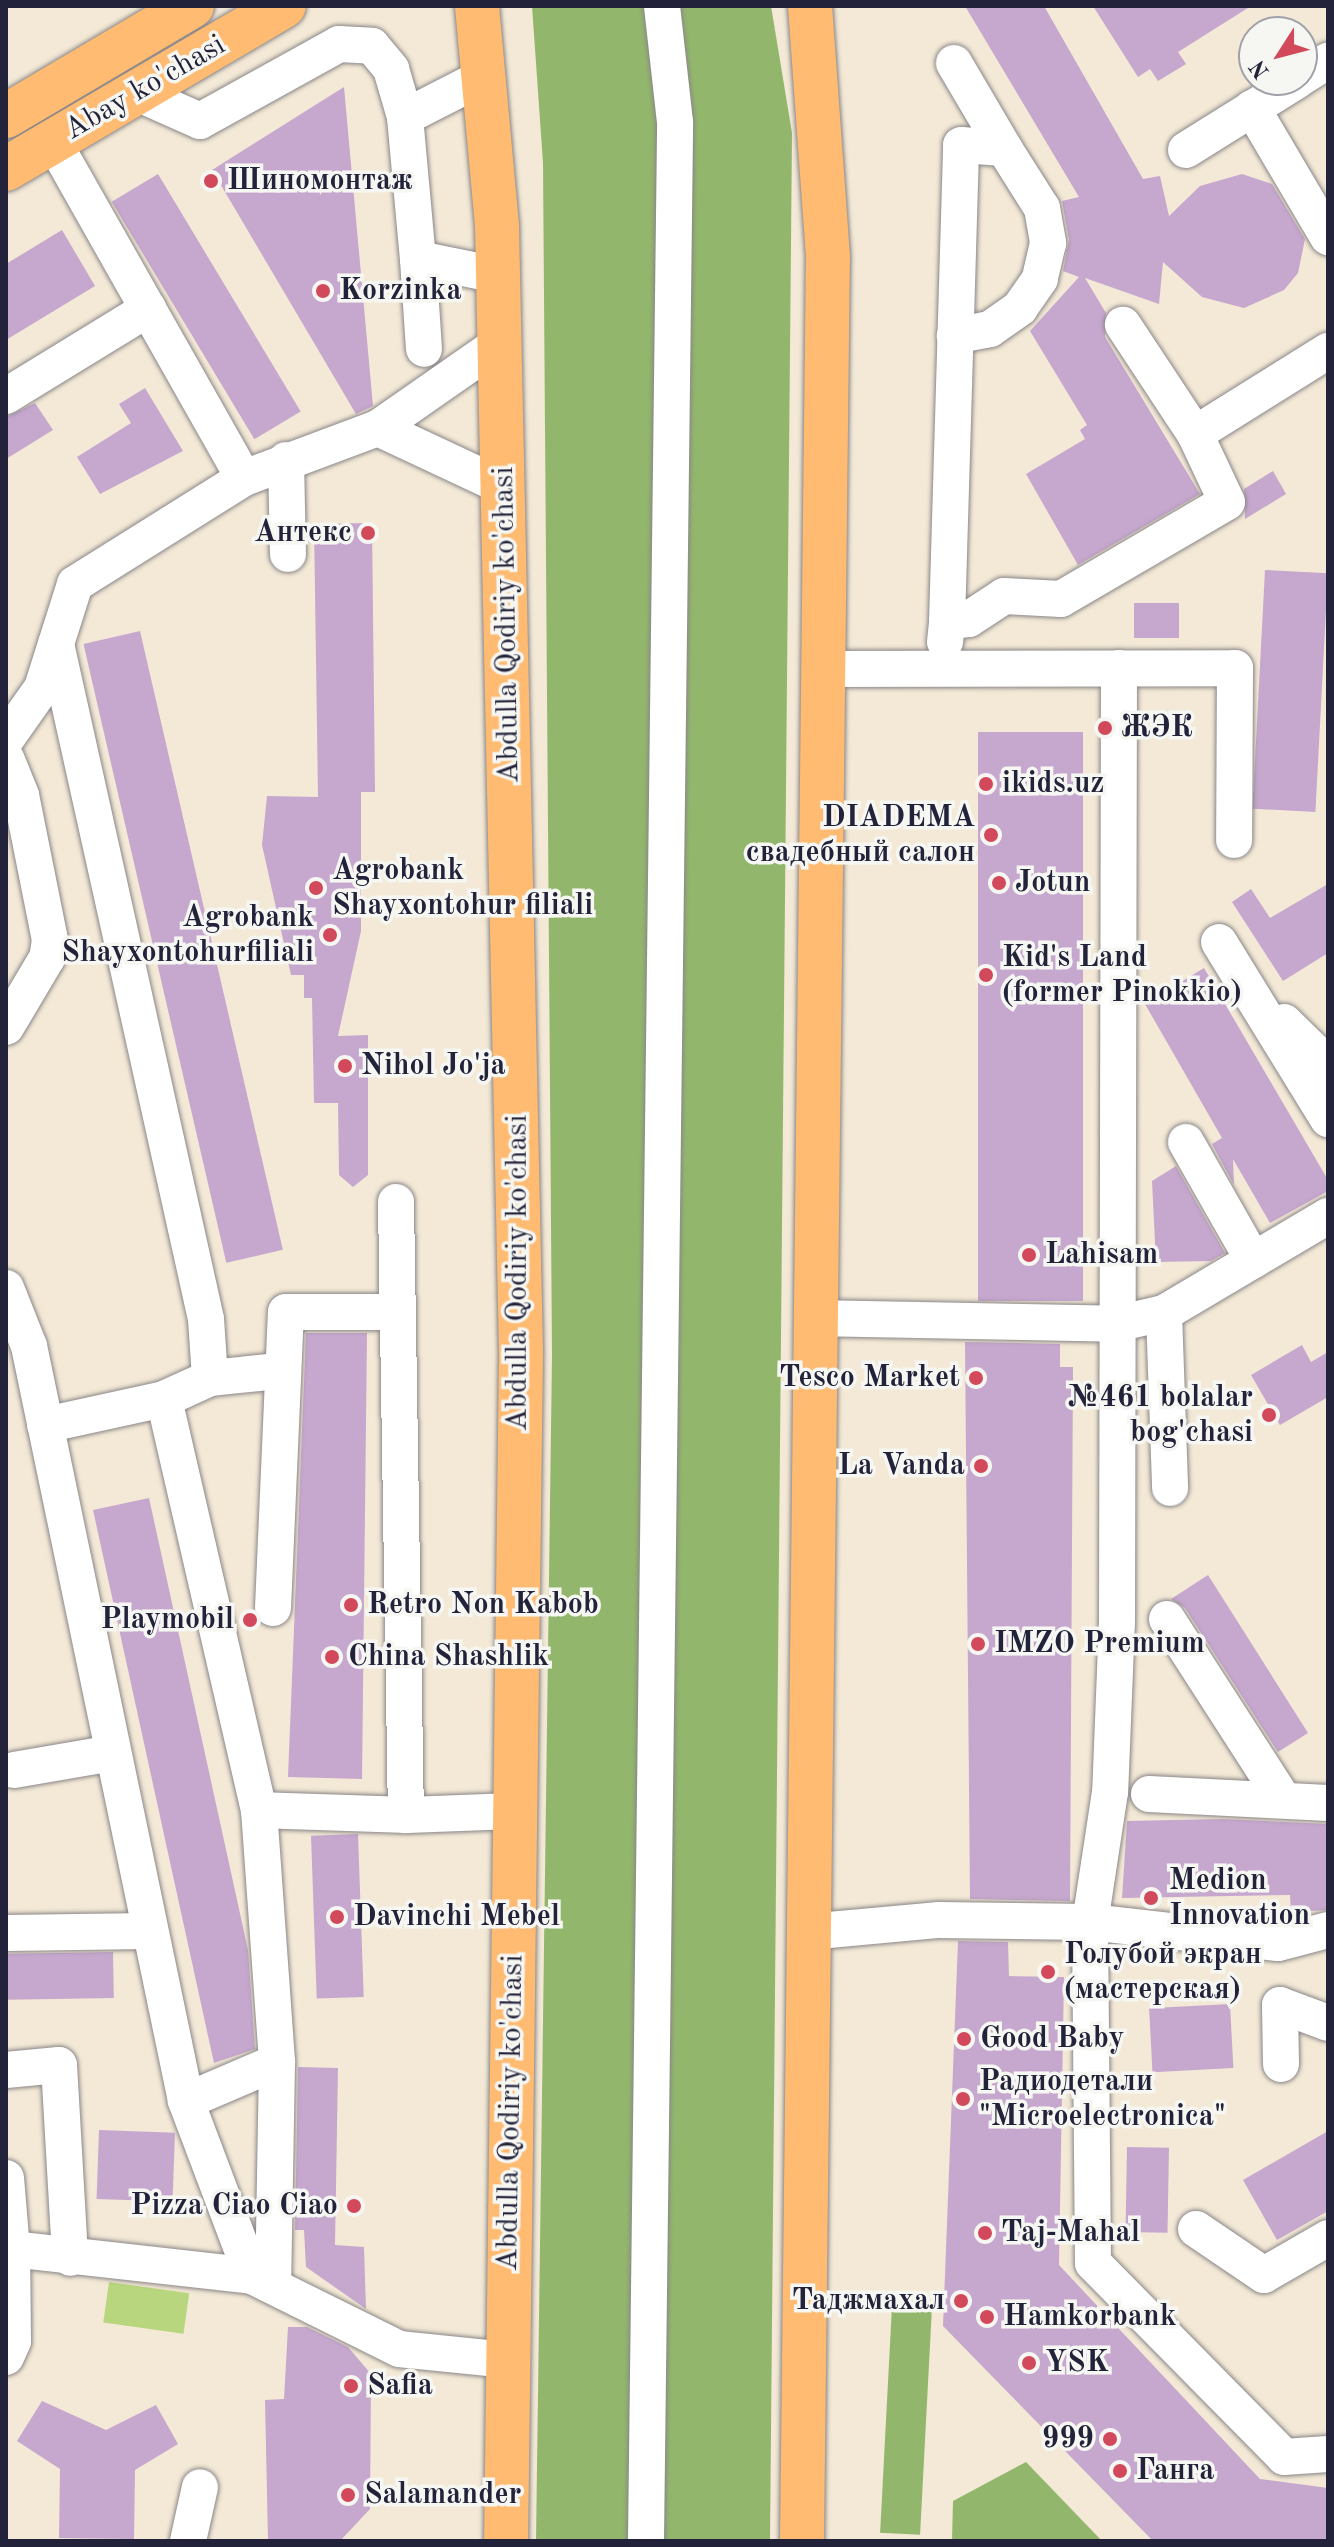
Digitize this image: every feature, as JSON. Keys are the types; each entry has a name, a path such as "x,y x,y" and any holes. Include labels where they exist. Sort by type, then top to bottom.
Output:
{"main road":[{"name":"Abay ko'chasi","path":"6,116 192,6"},
{"name":"Abay ko'chasi","path":"6,169 284,6"},
{"name":"Abdulla Qodiriy ko'chasi","path":"477,6 487,75 498,275 521,1353 505,2538"},
{"path":"802,2541 812,1318 825,669 828,257 810,6"}],"street":[{"path":"646,2541 675,122 662,6"},
{"path":"137,93 200,121 339,44 365,44 391,69 405,117 424,349"},
{"path":"954,63 1042,208 1048,243 1040,279 1020,308 990,329 955,336"},
{"path":"405,117 487,75"},
{"path":"1186,150 1272,96"},
{"path":"1252,108 1328,237"},
{"path":"53,141 244,478"},
{"path":"944,667 961,145 1004,148"},
{"path":"418,259 498,275"},
{"path":"6,396 148,309"},
{"path":"947,622 969,619 1004,596 1061,599 1227,502 1195,434 1123,325"},
{"path":"6,739 42,688 75,584 244,478 378,428 500,343"},
{"path":"1195,434 1326,357"},
{"path":"378,428 504,487"},
{"path":"286,460 288,554"},
{"path":"56,644 206,1319 210,1378"},
{"path":"1119,668 1117,1637 1110,1792 1090,1922 1093,2263 1284,2457 1328,2454"},
{"path":"825,669 1235,668 1234,840"},
{"path":"6,758 21,795 50,940 47,958 6,1027"},
{"path":"1219,942 1328,1119"},
{"path":"1245,985 1328,1065"},
{"path":"1186,1142 1253,1260"},
{"path":"396,1202 406,1815"},
{"path":"812,1318 1116,1324 1164,1313 1328,1216"},
{"path":"6,1288 29,1346 148,1931 186,2101 262,2279"},
{"path":"273,1608 279,1371 286,1312 398,1312"},
{"path":"1164,1313 1170,1488"},
{"path":"45,1425 164,1399 210,1378 279,1371"},
{"path":"164,1399 259,1810 277,2062 262,2279"},
{"path":"1167,1619 1283,1799"},
{"path":"14,1770 112,1753"},
{"path":"1149,1794 1328,1803"},
{"path":"259,1810 406,1815 515,1811"},
{"path":"807,1932 939,1920 1090,1922 1278,1943 1328,1930"},
{"path":"6,1933 148,1931"},
{"path":"1281,2064 1280,2005 1328,2023"},
{"path":"186,2101 277,2062"},
{"path":"6,2070 59,2065 70,2258"},
{"path":"6,2178 13,2341 6,2357"},
{"path":"1196,2229 1264,2275 1328,2238"},
{"path":"9,2250 262,2279 399,2349 508,2360"},
{"path":"188,2541 200,2487"}],"green space":[{"path":"532,6 771,6 792,133 770,2541 536,2541 552,1355 543,163"},
{"path":"109,2282 189,2293 184,2334 103,2323"},
{"path":"892,2306 932,2308 920,2535 880,2533"},
{"path":"1026,2462 1102,2541 952,2541 953,2501"}],"building":[{"path":"965,6 1044,6 1143,179 1160,176 1169,216 1200,186 1242,174 1272,184 1305,239 1298,273 1284,290 1244,308 1202,297 1163,262 1159,304 1085,278 1106,313 1105,337 1200,494 1078,565 1026,474 1085,439 1080,430 1087,425 1030,331 1079,277 1063,271 1069,240 1062,201 1079,197"},
{"path":"1093,6 1251,6 1178,52 1186,64 1158,81 1150,69 1138,77"},
{"name":"Korzinka","path":"344,87 373,406 356,414 212,170"},
{"path":"158,174 301,411 254,439 112,202"},
{"path":"62,230 95,286 6,340 6,264"},
{"path":"145,388 183,451 100,494 77,457 131,423 119,404"},
{"path":"35,403 53,430 6,459 6,417"},
{"path":"1273,471 1286,494 1245,519 1244,489"},
{"path":"372,523 375,792 361,792 361,931 338,1036 368,1035 368,1175 353,1187 339,1175 338,1103 314,1103 312,998 304,998 304,975 291,975 262,845 267,796 318,797 314,524"},
{"path":"1265,570 1328,573 1315,812 1252,809"},
{"path":"1134,603 1179,603 1179,638 1134,638"},
{"path":"140,631 283,1250 226,1263 83,644"},
{"path":"978,732 1083,732 1083,1301 978,1301"},
{"path":"1328,884 1328,953 1283,981 1232,902 1251,889 1270,918"},
{"path":"1204,968 1328,1180 1328,1191 1270,1223 1233,1159 1234,1185 1212,1144 1222,1138 1145,1004"},
{"path":"1176,1166 1225,1253 1211,1261 1156,1262 1152,1181"},
{"path":"306,1333 367,1333 362,1779 288,1777"},
{"path":"965,1342 1060,1344 1060,1367 1073,1367 1070,1901 970,1899"},
{"path":"1302,1345 1311,1362 1328,1352 1328,1397 1280,1425 1251,1375"},
{"path":"149,1498 248,1950 255,2049 214,2063 93,1510"},
{"path":"1208,1575 1308,1733 1278,1752 1185,1608 1171,1599"},
{"path":"1222,1819 1328,1824 1328,1910 1291,1912 1290,1895 1122,1898 1127,1821"},
{"name":"Davinchi Mebel","path":"358,1834 364,1997 317,1999 311,1836"},
{"path":"958,1941 1008,1942 1009,1976 1064,1977 1059,2265 1260,2479 1328,2488 1328,2541 1153,2541 943,2326"},
{"path":"113,1952 114,1998 7,2000 6,1954"},
{"path":"1230,2004 1233,2068 1152,2072 1149,2008"},
{"path":"298,2067 338,2068 335,2245 364,2247 366,2309 306,2267 304,2230 295,2230"},
{"path":"99,2130 175,2133 173,2202 97,2199"},
{"path":"1328,2131 1328,2211 1277,2240 1243,2180"},
{"path":"1127,2147 1169,2148 1168,2233 1126,2232"},
{"path":"288,2327 307,2327 348,2347 371,2374 370,2509 340,2541 268,2541 265,2400 284,2399"},
{"path":"42,2401 106,2430 156,2405 178,2444 135,2470 134,2539 59,2538 60,2469 17,2441"}],"place":[{"name":"Шиномонтаж","path":"211,181"},
{"name":"Korzinka","path":"323,291"},
{"name":"Антекс","path":"368,533"},
{"name":"ЖЭК","path":"1105,728"},
{"name":"ikids.uz","path":"986,784"},
{"name":"DIADEMA свадебный салон","path":"991,835"},
{"name":"Jotun","path":"999,883"},
{"name":"Agrobank Shayxontohur filiali","path":"316,888"},
{"name":"Agrobank Shayxontohurfiliali","path":"330,935"},
{"name":"Kid's Land (former Pinokkio)","path":"986,975"},
{"name":"Nihol Jo'ja","path":"345,1066"},
{"name":"Lahisam","path":"1029,1255"},
{"name":"Tesco Market","path":"976,1378"},
{"name":"№461 bolalar bog'chasi","path":"1269,1415"},
{"name":"La Vanda","path":"981,1466"},
{"name":"Retro Non Kabob","path":"351,1605"},
{"name":"Playmobil","path":"250,1620"},
{"name":"IMZO Premium","path":"978,1644"},
{"name":"China Shashlik","path":"332,1657"},
{"name":"Medion Innovation","path":"1151,1898"},
{"name":"Davinchi Mebel","path":"337,1917"},
{"name":"Голубой экран (мастерская)","path":"1048,1972"},
{"name":"Good Baby","path":"964,2039"},
{"name":"Радиодетали \"Microelectronica\"","path":"963,2099"},
{"name":"Pizza Ciao Ciao","path":"354,2206"},
{"name":"Taj-Mahal","path":"985,2233"},
{"name":"Таджмахал","path":"961,2301"},
{"name":"Hamkorbank","path":"987,2317"},
{"name":"YSK","path":"1029,2363"},
{"name":"Safia","path":"351,2386"},
{"name":"999","path":"1110,2439"},
{"name":"Ганга","path":"1120,2471"},
{"name":"Salamander","path":"348,2495"}]}
